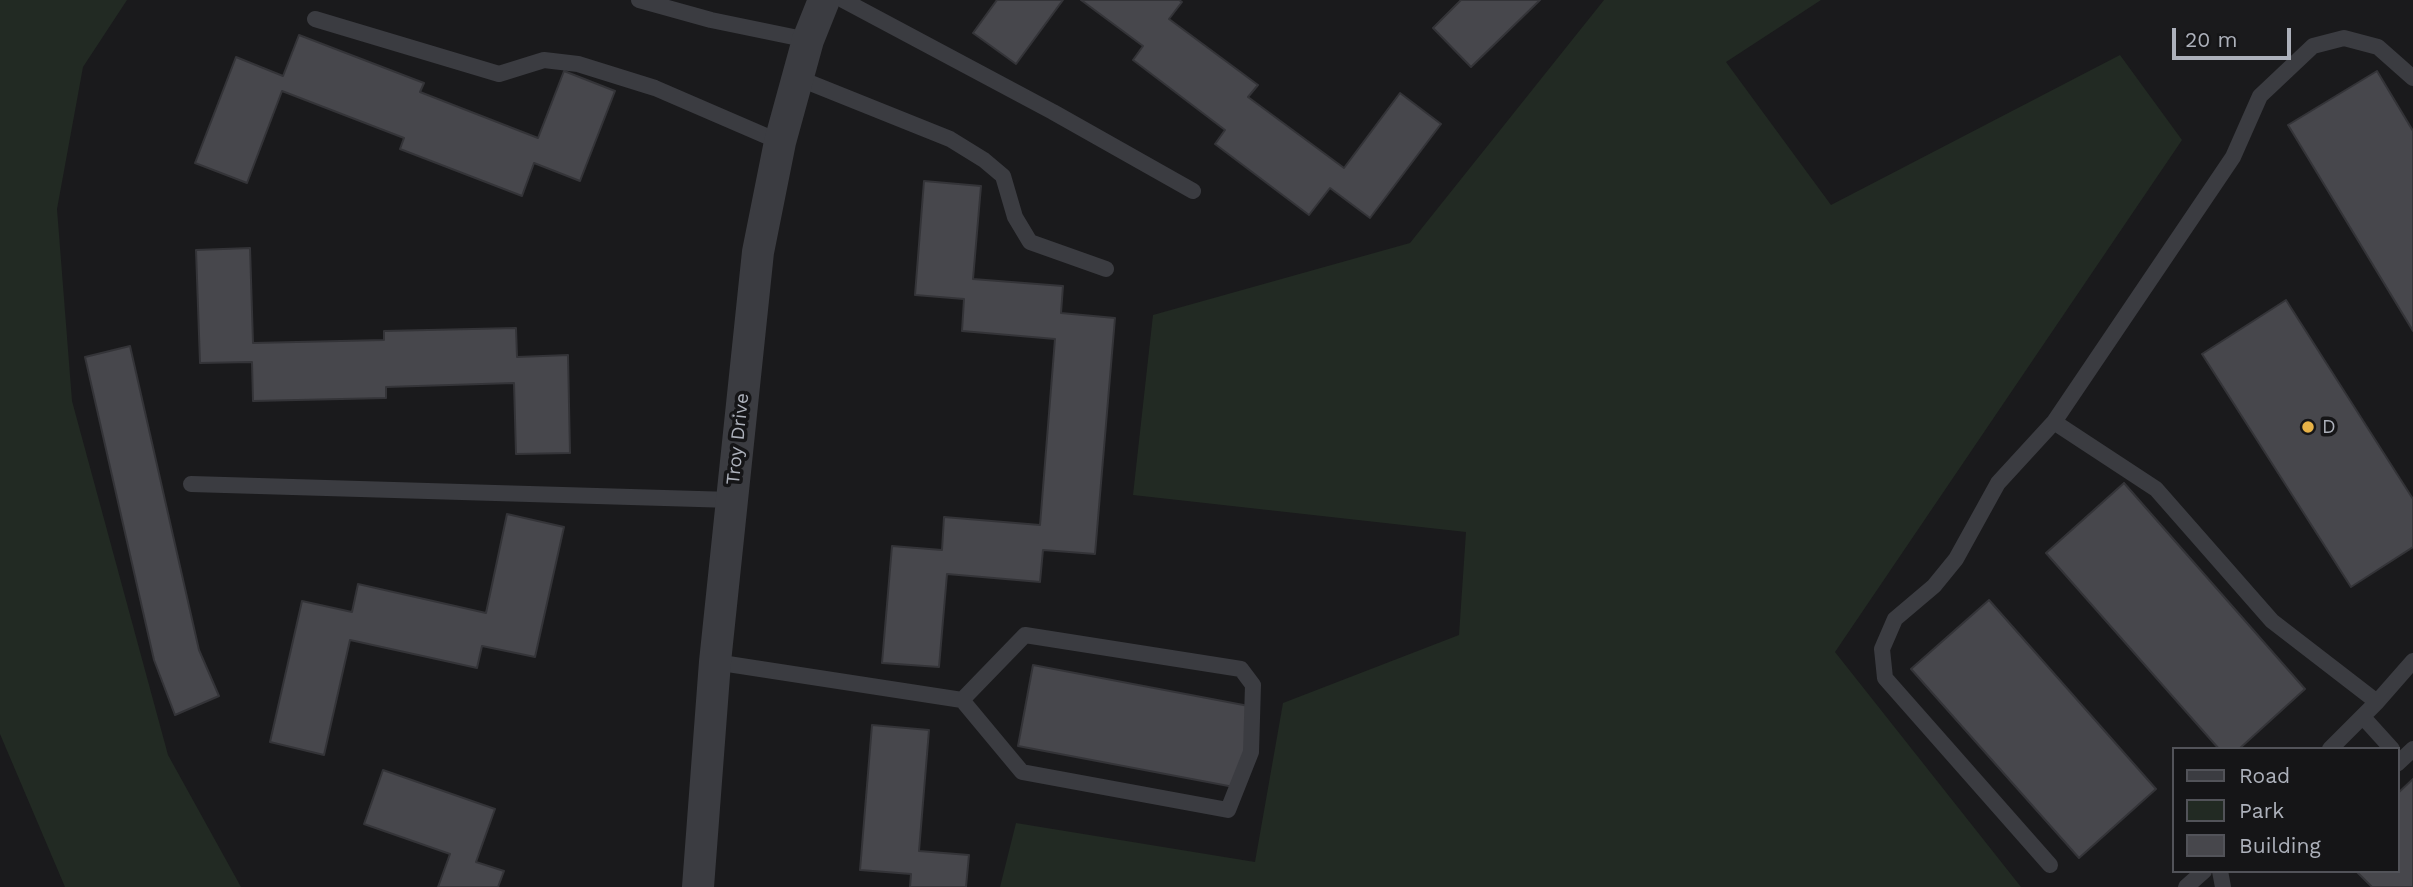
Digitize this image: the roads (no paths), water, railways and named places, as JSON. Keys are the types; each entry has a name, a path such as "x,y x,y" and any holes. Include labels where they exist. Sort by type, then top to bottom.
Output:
{"street":[{"name":"Troy Drive","path":"698,887 715,662 758,252 780,142 808,40 824,0"}],"lane":[{"path":"639,0 711,20 808,40"},
{"path":"843,0 1053,112 1193,191"},
{"path":"315,19 499,74 544,60 578,64 655,88 780,142"},
{"path":"2050,865 1885,678 1882,649 1895,619 1934,586 1956,559 1998,483 2054,422 2232,158 2260,96 2313,46 2344,38 2378,47 2413,78"},
{"path":"798,78 939,135 984,160 1003,176 1015,217 1030,242 1106,270"},
{"path":"2054,422 2156,489 2272,621 2378,702"},
{"path":"191,484 732,500"},
{"path":"715,662 962,700 1023,772 1214,808 1228,810 1251,752 1253,685 1241,669 1026,635 962,700"},
{"path":"2332,747 2378,702 2413,661"},
{"path":"2362,717 2392,747"},
{"path":"2186,887 2202,873"}],"place":[{"name":"D","path":"2308,427"}]}
